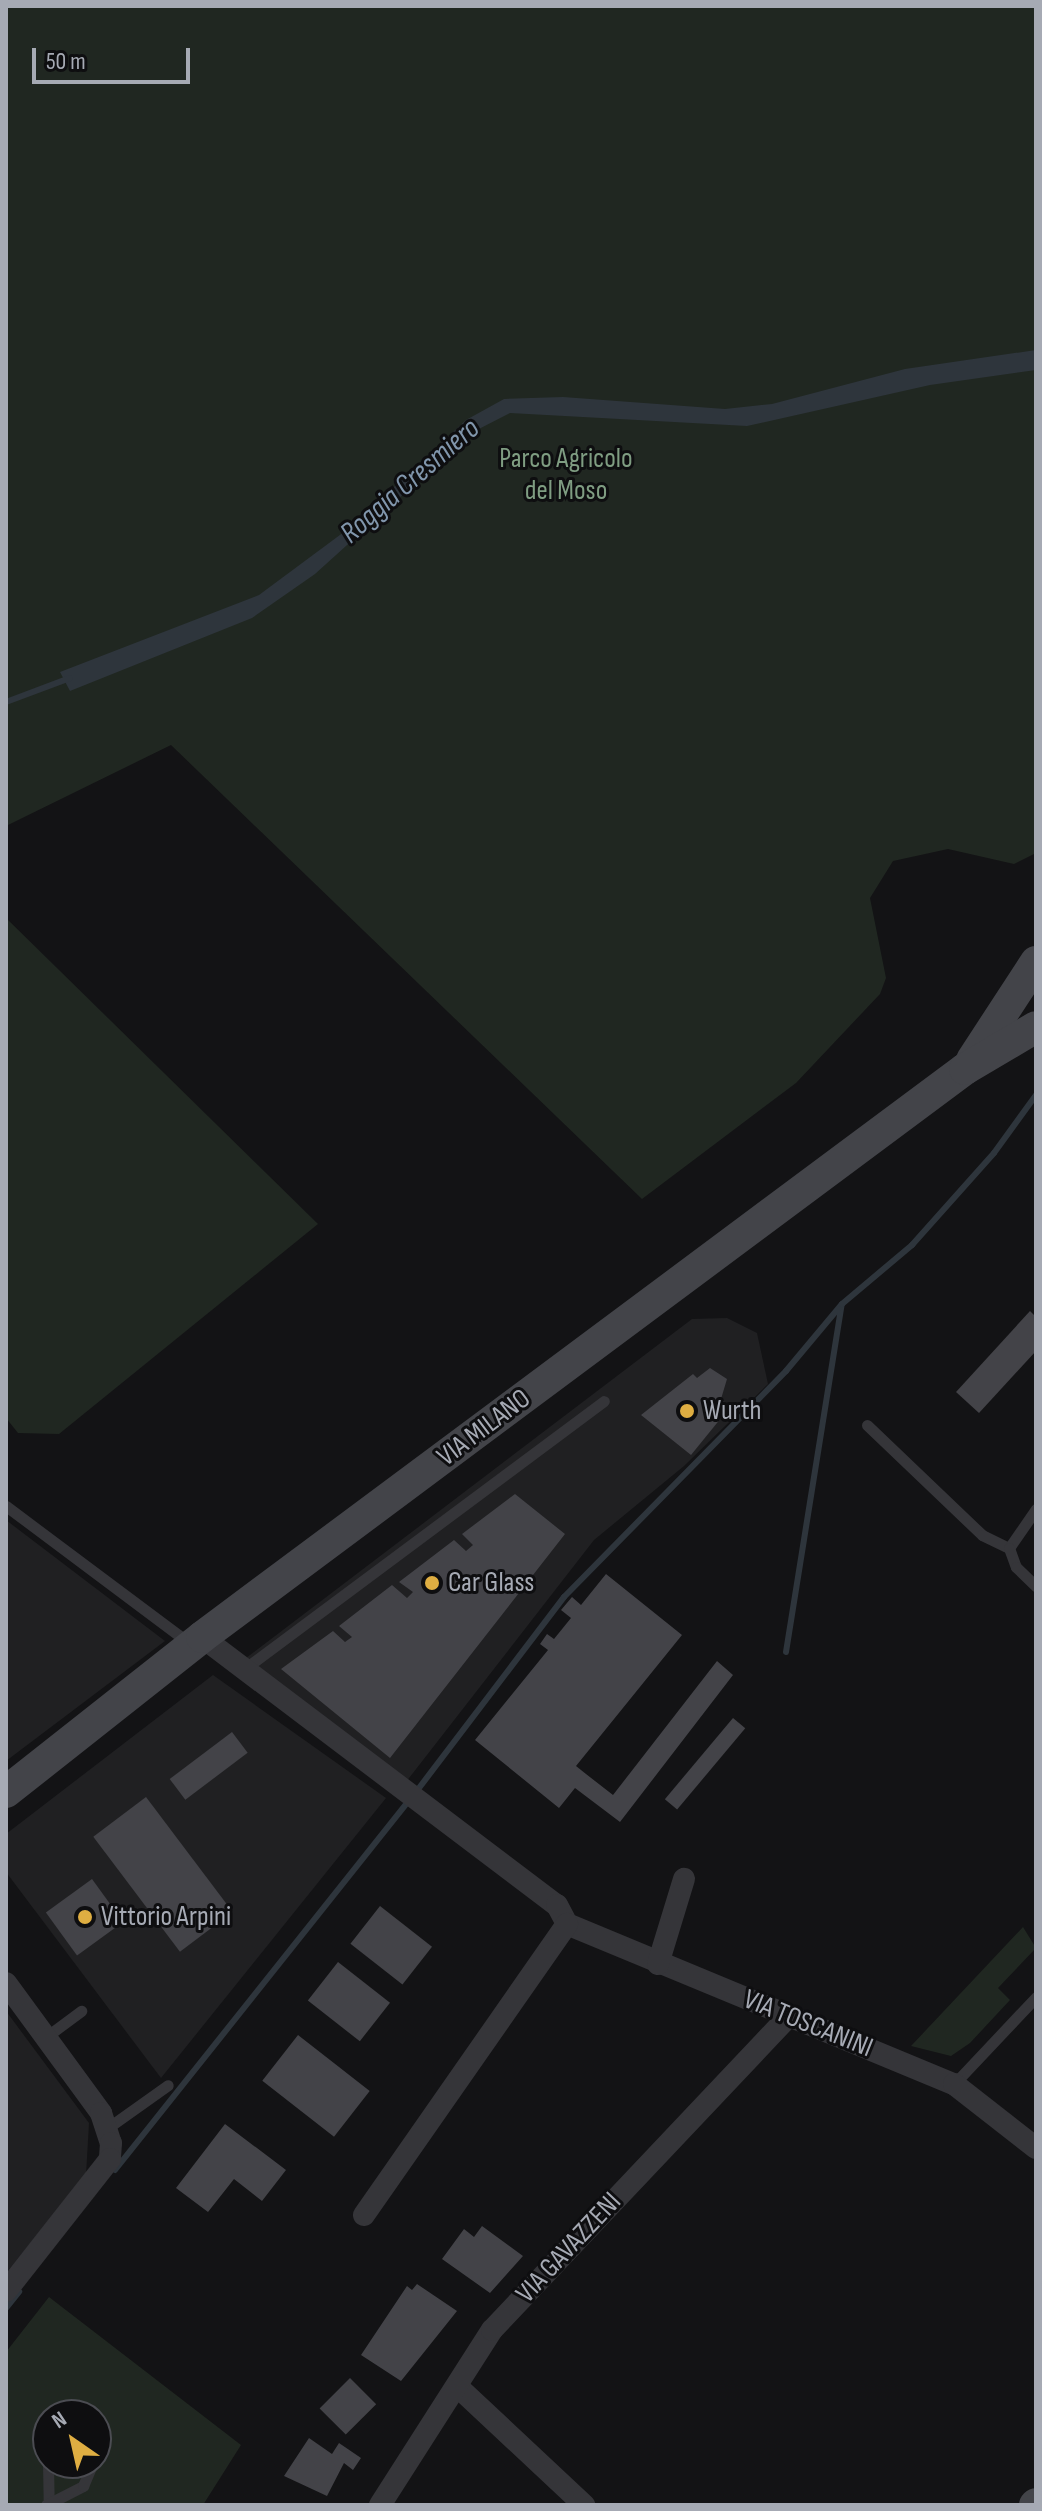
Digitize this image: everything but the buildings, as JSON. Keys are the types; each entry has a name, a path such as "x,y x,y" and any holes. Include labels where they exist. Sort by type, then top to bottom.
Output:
{"main road":[{"name":"VIA MILANO","path":"965,1069 1036,962"},
{"name":"VIA MILANO","path":"15,1785 197,1641 965,1069 1036,1027"}],"street":[{"name":"VIA TOSCANINI","path":"197,1641 243,1670 557,1905 567,1924 954,2084 1036,2148"},
{"path":"6,1811 15,1785"},
{"path":"658,1964 684,1879"},
{"path":"364,2215 567,1924"},
{"path":"6,1983 109,2127 110,2159 6,2291"},
{"name":"VIA GAVAZZENI","path":"380,2505 499,2323 789,2016"},
{"path":"458,2387 584,2505"}],"lane":[{"name":"VIA MILANO","path":"243,1670 604,1401"},
{"path":"867,1425 982,1535 1009,1548 1016,1567 1036,1586"},
{"path":"6,1506 197,1641"},
{"path":"1009,1548 1036,1509"},
{"path":"954,2084 1036,1997"},
{"path":"46,2037 81,2011"},
{"path":"109,2127 168,2085"},
{"path":"48,2479 48,2503 83,2486 86,2479"}],"shaded area":[{"path":"727,1318 757,1333 768,1384 684,1466 594,1540 406,1782 246,1658 692,1319"},
{"path":"6,1520 165,1641 6,1761"},
{"path":"213,1675 386,1798 161,2078 6,1872 6,1834"},
{"path":"6,2011 89,2123 86,2175 6,2273"}],"green space":[{"name":"Parco Agricolo del Moso","path":"6,6 1036,6 1036,853 1014,864 948,849 893,861 870,898 886,978 880,994 796,1083 642,1199 171,745 6,826"},
{"path":"6,918 318,1224 59,1434 18,1433 6,1418"},
{"path":"1023,1927 1036,1948 998,1988 1010,2000 970,2043 951,2056 911,2046"},
{"path":"49,2297 241,2445 203,2505 6,2505 6,2352"}],"water":[{"path":"1036,350 1036,370 930,385 747,426 510,413 471,433 315,574 252,618 70,691 60,672 259,595 352,526 466,420 504,399 563,397 725,409 772,404 905,369"}],"waterway":[{"name":"Roggia Cresmiero","path":"6,702 70,678"},
{"path":"416,1792 564,1597 786,1371 842,1304 912,1245 994,1153 1036,1095"},
{"path":"786,1652 842,1304"},
{"path":"115,2170 409,1800"},
{"path":"6,2308 19,2292"}],"place":[{"name":"Wurth","path":"687,1411"},
{"name":"Car Glass","path":"432,1583"},
{"name":"Vittorio Arpini","path":"85,1917"}]}
